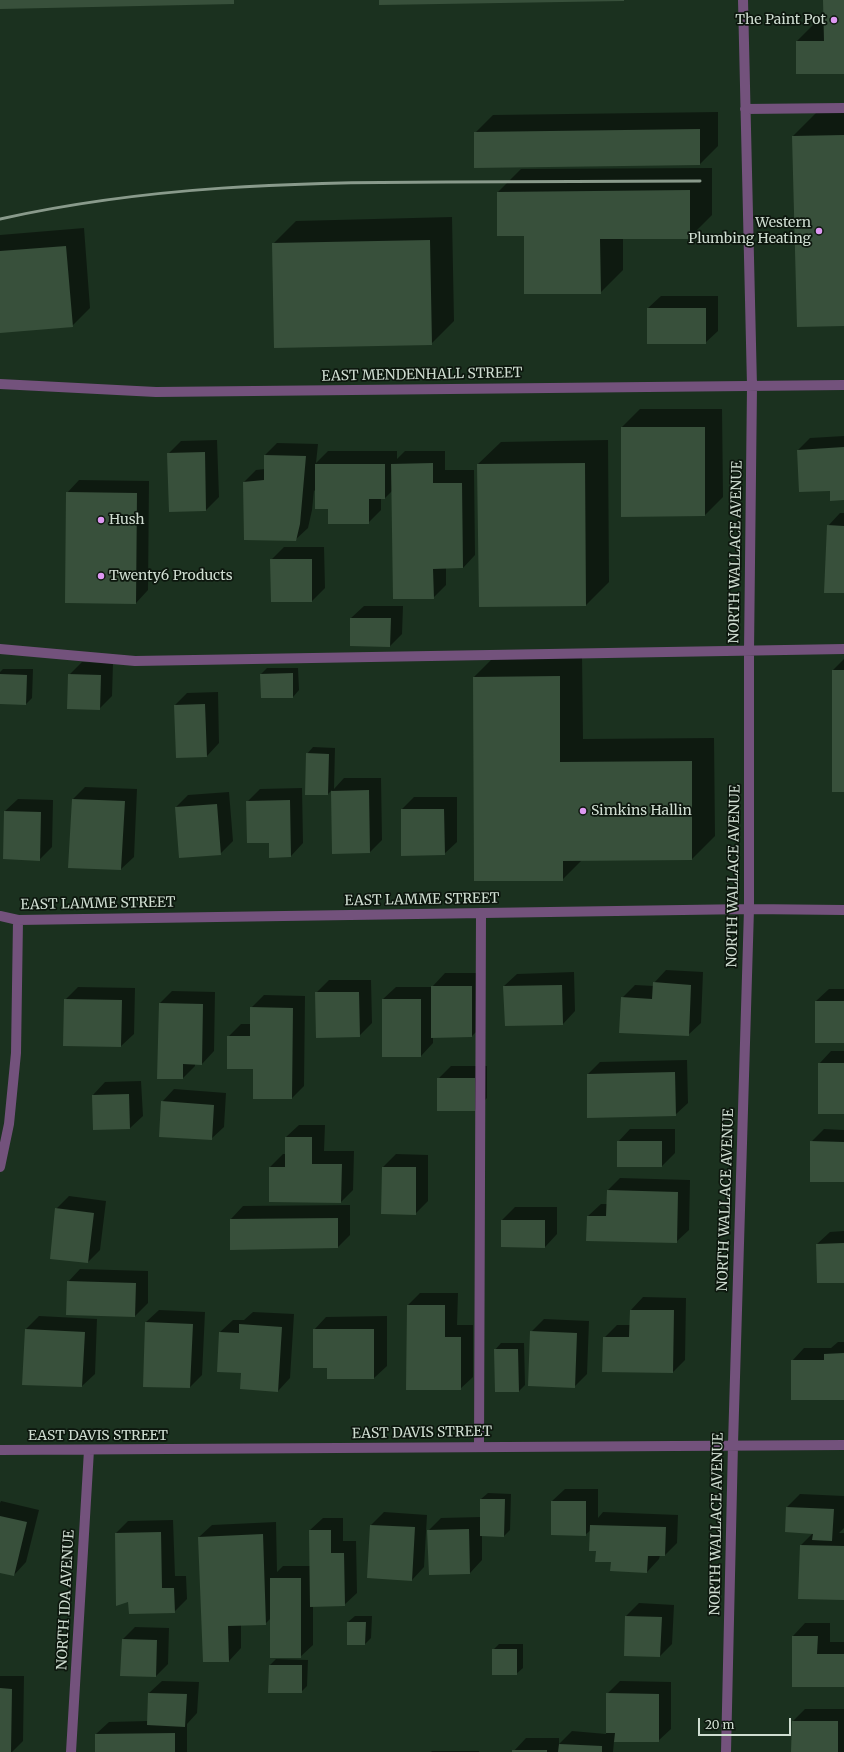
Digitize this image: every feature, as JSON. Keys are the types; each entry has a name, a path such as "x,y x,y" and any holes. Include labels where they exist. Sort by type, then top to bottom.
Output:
{"street":[{"name":"NORTH WALLACE AVENUE","path":"726,1752 733,1444 749,910 749,651 752,386 743,0"},
{"path":"745,109 844,108"},
{"name":"EAST MENDENHALL STREET","path":"0,384 156,392 844,385"},
{"path":"0,649 135,660 844,649"},
{"name":"EAST LAMME STREET","path":"0,916 18,920 481,913 844,910"},
{"path":"479,1446 481,913"},
{"path":"0,1166 9,1124 16,1053 18,920"},
{"name":"EAST DAVIS STREET","path":"0,1450 733,1444 844,1445"},
{"name":"NORTH IDA AVENUE","path":"71,1752 89,1450"}],"building":[{"path":"0,0 234,0 234,4 0,9"},
{"path":"379,0 624,0 624,1 379,5"},
{"name":"The Paint Pot","path":"823,0 844,0 844,74 796,74 796,41 824,41"},
{"path":"700,129 700,165 474,168 474,132"},
{"name":"Western Plumbing Heating","path":"844,135 844,326 797,327 792,136"},
{"path":"690,190 690,239 600,239 601,294 524,294 524,236 497,236 497,192"},
{"path":"430,240 432,345 274,348 272,243"},
{"path":"66,246 73,327 0,333 0,251"},
{"path":"647,308 706,308 706,344 647,344"},
{"path":"621,427 705,427 705,516 621,517"},
{"path":"844,447 844,500 830,501 830,491 799,492 797,450"},
{"path":"205,452 206,511 169,512 167,453"},
{"path":"264,455 306,456 300,524 296,541 244,540 243,482 264,480"},
{"path":"433,463 433,483 462,483 463,568 433,569 434,599 393,599 391,464"},
{"path":"585,463 586,606 479,607 477,464"},
{"path":"315,464 385,464 385,499 369,499 369,524 328,524 328,509 315,509"},
{"path":"66,492 137,493 136,604 65,603"},
{"path":"827,525 844,526 844,593 824,593"},
{"path":"270,559 312,559 312,602 271,602"},
{"path":"350,618 391,618 390,647 350,646"},
{"path":"832,670 844,670 844,792 832,792"},
{"path":"293,673 293,698 261,698 260,674"},
{"path":"0,674 27,675 26,705 0,704"},
{"path":"68,674 101,675 100,710 67,709"},
{"name":"Simkins Hallin","path":"560,676 560,762 692,761 692,860 563,861 563,881 474,881 473,677"},
{"path":"205,704 207,757 176,758 174,705"},
{"path":"306,753 329,754 328,795 305,795"},
{"path":"369,790 370,853 332,854 331,791"},
{"path":"72,799 125,801 121,870 68,868"},
{"path":"290,800 291,857 269,858 269,843 247,843 246,801"},
{"path":"217,804 221,855 179,858 175,807"},
{"path":"401,809 444,809 445,855 401,856"},
{"path":"4,811 41,812 40,861 3,859"},
{"path":"653,982 691,985 689,1036 619,1033 621,997 652,999"},
{"path":"562,985 563,1025 505,1026 503,986"},
{"path":"431,986 472,986 472,1037 431,1038"},
{"path":"315,992 359,992 360,1037 316,1038"},
{"path":"64,999 122,1000 121,1047 63,1046"},
{"path":"382,999 421,999 421,1057 382,1057"},
{"path":"815,1001 844,1001 844,1043 815,1043"},
{"path":"159,1003 203,1004 202,1065 183,1064 183,1079 157,1079"},
{"path":"250,1007 293,1008 292,1099 253,1099 253,1069 227,1069 227,1036 250,1036"},
{"path":"818,1063 844,1063 844,1114 818,1114"},
{"path":"675,1072 676,1116 587,1118 587,1074"},
{"path":"437,1078 475,1078 475,1111 437,1111"},
{"path":"129,1094 130,1129 93,1130 92,1095"},
{"path":"161,1101 214,1105 212,1140 159,1137"},
{"path":"285,1137 312,1137 312,1164 342,1164 341,1203 269,1202 269,1167 285,1167"},
{"path":"617,1141 662,1141 662,1167 617,1167"},
{"path":"810,1141 844,1142 844,1182 810,1182"},
{"path":"382,1167 416,1167 416,1215 381,1214"},
{"path":"607,1190 678,1192 677,1243 586,1241 587,1216 606,1216"},
{"path":"55,1208 94,1213 88,1263 50,1259"},
{"path":"338,1218 338,1248 230,1250 230,1219"},
{"path":"501,1220 545,1220 545,1248 501,1247"},
{"path":"844,1243 844,1283 817,1283 816,1244"},
{"path":"67,1281 136,1283 135,1317 66,1315"},
{"path":"407,1305 445,1305 445,1337 461,1337 461,1390 406,1390"},
{"path":"630,1310 674,1310 673,1373 602,1372 603,1337 629,1337"},
{"path":"145,1322 193,1324 190,1388 143,1387"},
{"path":"239,1324 282,1327 278,1392 240,1389 241,1373 217,1372 219,1332 239,1333"},
{"path":"25,1329 85,1332 82,1387 22,1385"},
{"path":"313,1329 374,1329 374,1379 327,1379 327,1368 313,1368"},
{"path":"530,1331 577,1333 575,1388 528,1386"},
{"path":"494,1349 518,1349 519,1392 495,1392"},
{"path":"844,1353 844,1400 791,1400 791,1360 824,1360 824,1354"},
{"path":"480,1499 505,1499 504,1537 480,1536"},
{"path":"551,1501 586,1501 586,1536 551,1535"},
{"path":"786,1507 834,1509 832,1541 812,1540 813,1534 785,1532"},
{"path":"0,1516 27,1522 14,1576 0,1573"},
{"path":"370,1525 415,1527 412,1581 367,1578"},
{"path":"590,1525 666,1527 665,1556 648,1556 647,1573 610,1571 611,1562 595,1562 596,1551 589,1551"},
{"path":"469,1529 470,1574 429,1575 427,1530"},
{"path":"309,1530 331,1530 331,1553 344,1553 345,1606 310,1607"},
{"path":"161,1532 162,1588 174,1588 175,1613 129,1614 128,1602 116,1606 115,1533"},
{"path":"263,1534 266,1625 228,1626 229,1662 203,1662 198,1537"},
{"path":"800,1545 844,1546 844,1600 798,1599"},
{"path":"270,1578 301,1578 301,1658 270,1658"},
{"path":"625,1616 662,1617 660,1657 624,1656"},
{"path":"347,1622 366,1622 365,1645 347,1645"},
{"path":"792,1636 818,1636 817,1654 844,1654 844,1687 792,1687"},
{"path":"122,1639 157,1640 156,1677 120,1676"},
{"path":"492,1649 517,1649 517,1675 492,1675"},
{"path":"269,1665 302,1665 302,1693 268,1693"},
{"path":"0,1688 12,1689 11,1752 0,1752"},
{"path":"148,1693 187,1694 185,1727 147,1725"},
{"path":"606,1693 659,1694 659,1742 614,1742 615,1733 606,1733"},
{"path":"792,1721 838,1721 838,1752 791,1752"},
{"path":"175,1733 175,1752 95,1752 95,1734"},
{"path":"559,1744 602,1746 602,1752 558,1752"},
{"path":"512,1750 547,1750 547,1752 512,1752"}],"railway":[{"path":"0,219 111,199 222,188 390,182 700,181"}],"place":[{"name":"The Paint Pot","path":"834,20"},
{"name":"Western Plumbing Heating","path":"819,231"},
{"name":"Hush","path":"101,520"},
{"name":"Twenty6 Products","path":"101,576"},
{"name":"Simkins Hallin","path":"583,811"}]}
